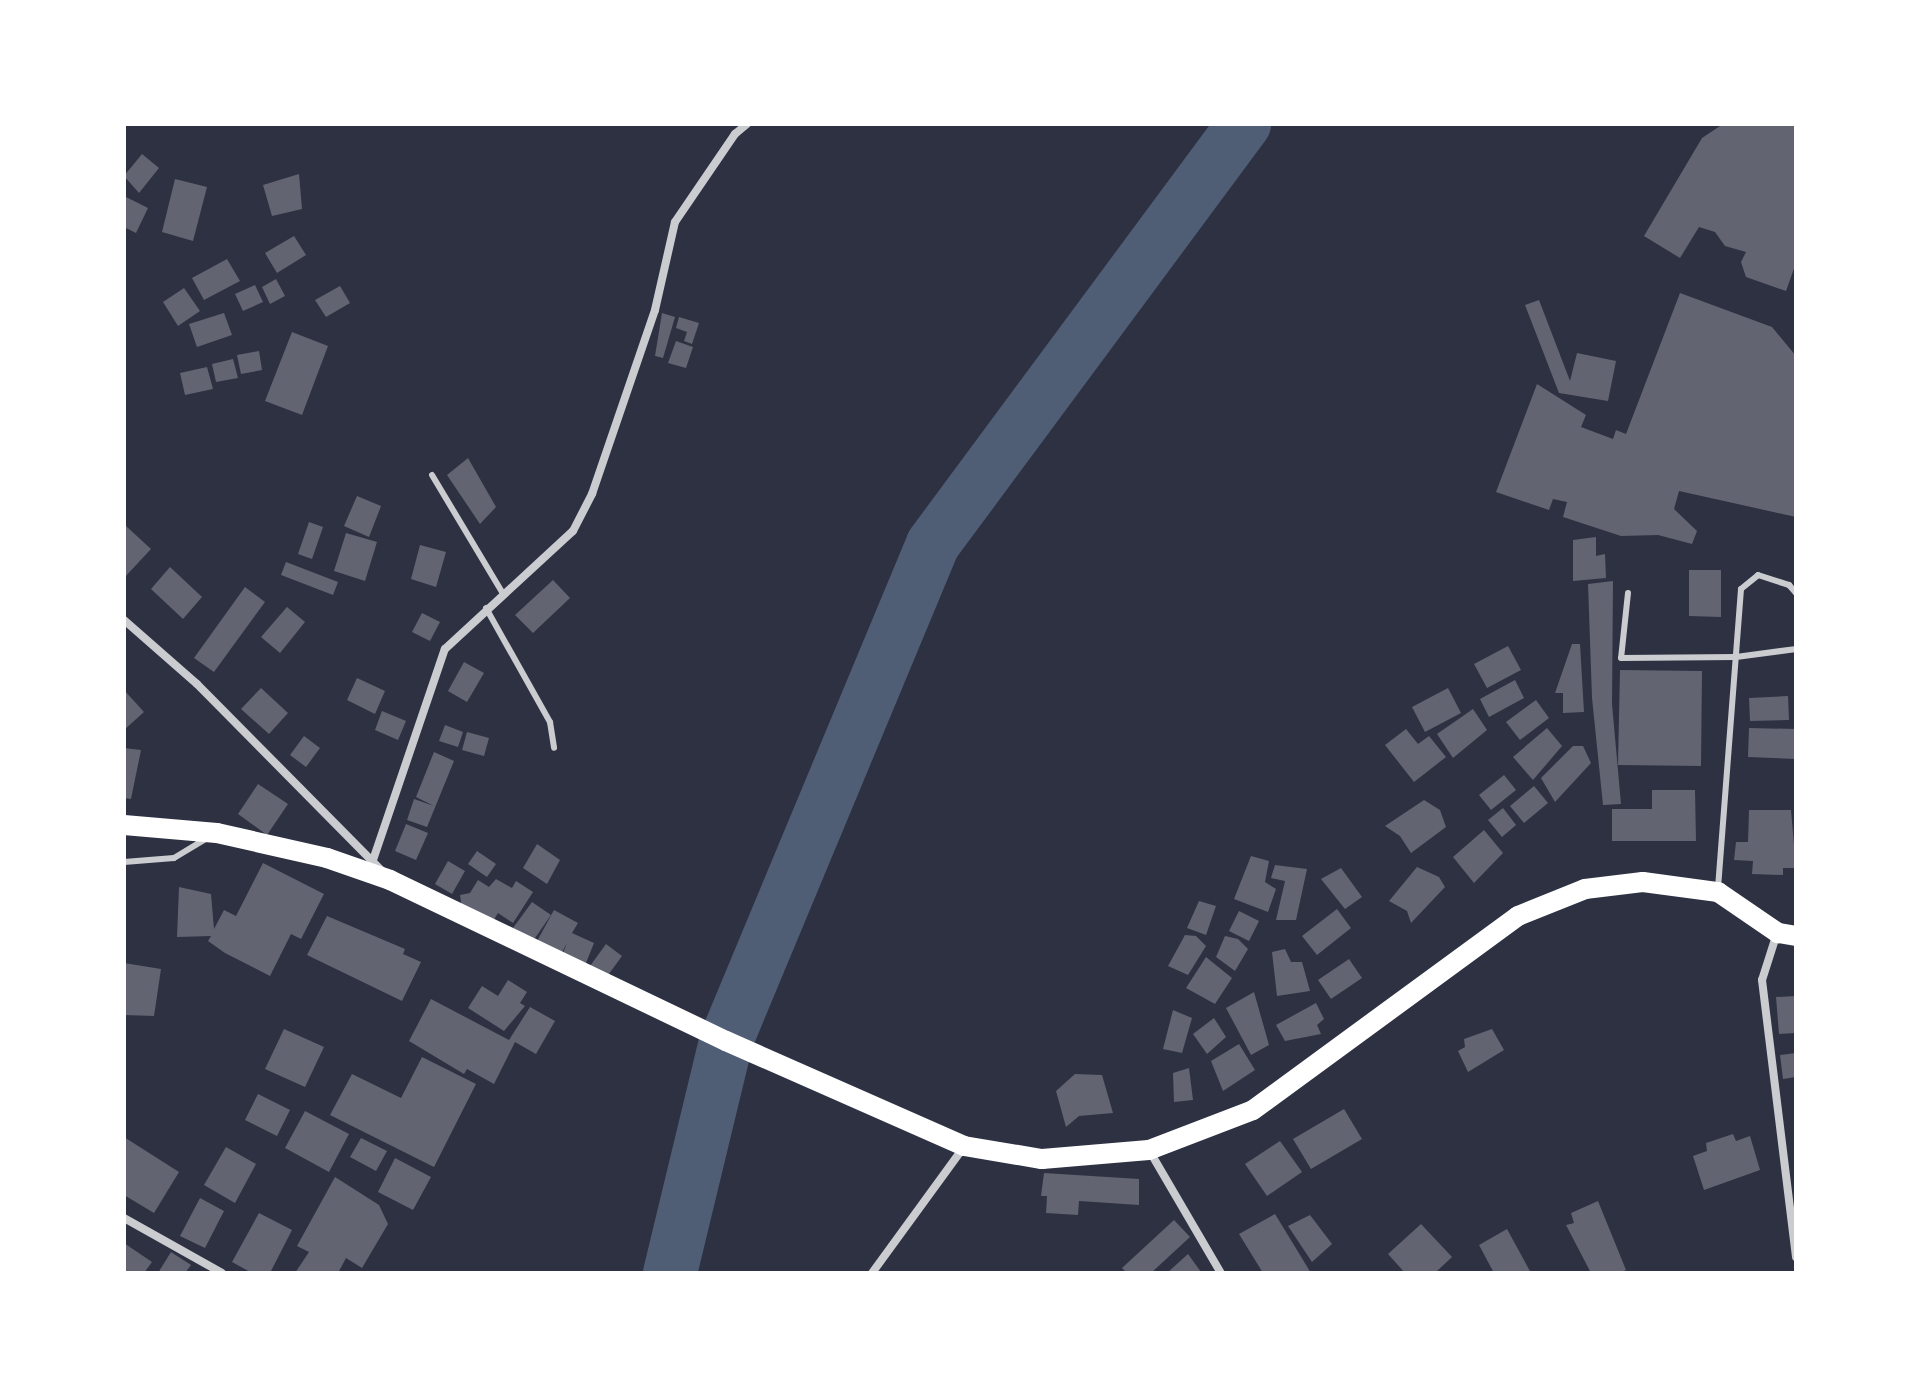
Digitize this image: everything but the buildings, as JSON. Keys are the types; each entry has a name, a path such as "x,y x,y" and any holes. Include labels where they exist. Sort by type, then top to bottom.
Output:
{"main road":[{"path":"124,825 217,833 327,858 390,880 726,1041 964,1146 1042,1159 1149,1150 1253,1110 1518,916 1585,889 1643,882 1718,892 1787,934"}],"street":[{"path":"373,860 445,649 502,592 573,531 592,494 655,310 675,222 735,134 747,124"},
{"path":"124,620 197,684 390,880"},
{"path":"1787,934 1762,980 1796,1257"},
{"path":"872,1273 964,1146"},
{"path":"1149,1150 1221,1273"},
{"path":"124,1218 222,1273"}],"lane":[{"path":"432,475 502,592"},
{"path":"1718,892 1741,589 1758,575 1789,585 1796,593"},
{"path":"1628,593 1621,658 1736,657 1796,649"},
{"path":"486,608 550,722 554,748"},
{"path":"124,862 174,858 217,833"}],"waterway":[{"path":"670,1273 726,1041 933,544 1244,124"}]}
